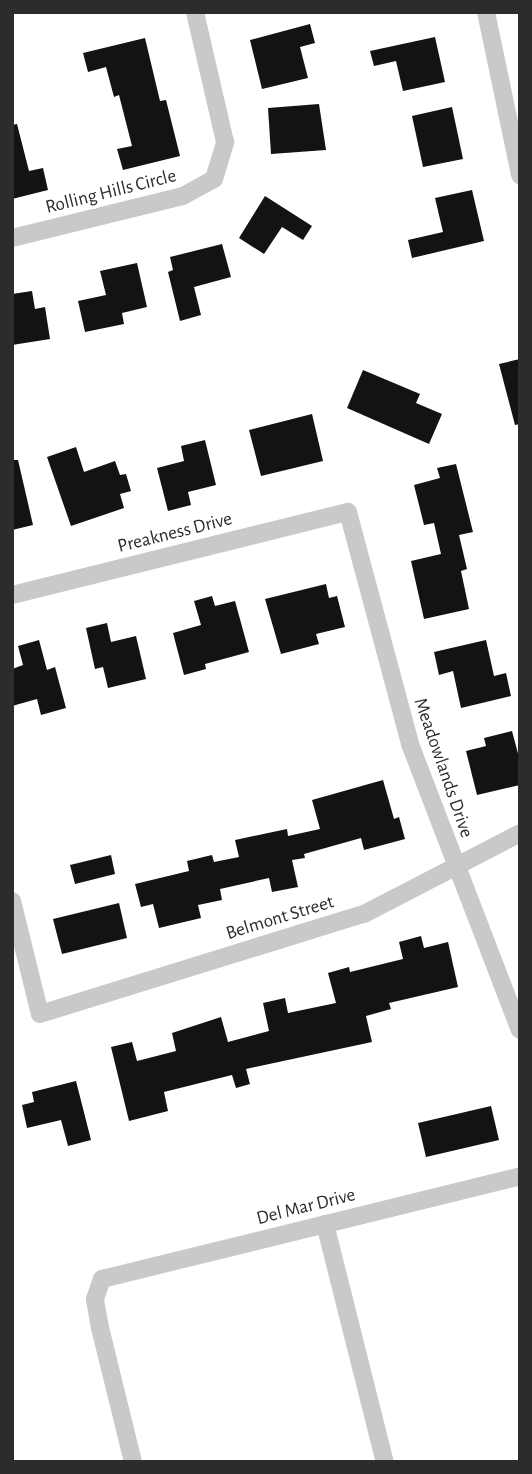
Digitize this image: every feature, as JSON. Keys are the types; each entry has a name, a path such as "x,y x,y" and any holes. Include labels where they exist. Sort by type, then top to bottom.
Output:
{"street":[{"name":"Rolling Hills Circle","path":"12,238 183,197 214,179 225,142 223,123 195,12"},
{"path":"486,12 520,175"},
{"name":"Preakness Drive","path":"12,595 348,512"},
{"name":"Meadowlands Drive","path":"348,512 410,744 455,866 516,1012 520,1030"},
{"name":"Belmont Street","path":"12,901 40,1014 364,914 520,833"},
{"name":"Del Mar Drive","path":"133,1462 100,1328 96,1299 102,1279 520,1176"},
{"path":"325,1224 385,1462"}],"building":[{"path":"310,24 315,43 300,47 308,78 262,89 250,40"},
{"path":"435,37 445,82 403,91 396,61 374,66 370,51"},
{"path":"145,38 160,101 166,100 180,156 123,170 117,149 132,146 119,95 114,97 106,67 88,72 83,53"},
{"path":"319,104 326,150 271,154 268,108"},
{"path":"452,107 463,159 423,167 412,116"},
{"path":"17,124 29,171 43,168 48,190 12,199 12,125"},
{"path":"472,190 484,241 412,258 408,240 443,232 435,198"},
{"path":"265,196 312,226 303,240 282,227 264,254 239,238"},
{"path":"222,244 231,277 194,287 201,315 180,321 168,272 173,270 170,257"},
{"path":"137,263 147,307 122,313 124,324 85,332 78,301 106,295 100,271"},
{"path":"32,291 35,309 45,307 50,339 12,345 12,294"},
{"path":"520,359 520,424 515,425 499,364"},
{"path":"363,370 420,394 416,403 442,414 429,444 347,408"},
{"path":"312,414 323,461 261,476 249,430"},
{"path":"205,440 216,485 188,492 191,505 168,511 157,468 184,461 181,446"},
{"path":"76,447 84,472 115,461 120,475 126,474 131,491 120,494 124,508 71,526 47,457"},
{"path":"12,460 18,460 33,525 12,530"},
{"path":"456,464 473,532 459,535 467,569 461,571 469,609 424,619 411,561 441,554 434,523 424,525 414,485 440,478 437,468"},
{"path":"326,584 329,598 337,596 345,627 316,634 319,644 281,654 265,599"},
{"path":"212,596 215,606 235,601 249,652 205,664 206,669 184,675 173,633 201,625 194,601"},
{"path":"107,623 111,642 136,636 146,679 108,688 103,667 95,669 86,628"},
{"path":"39,640 47,670 55,667 66,708 41,715 37,699 12,706 12,669 23,665 18,646"},
{"path":"486,640 494,676 506,673 511,696 461,708 453,671 439,675 434,652"},
{"path":"512,731 520,761 520,785 477,795 466,751 486,746 484,738"},
{"path":"383,780 394,819 399,817 405,839 364,850 361,838 304,854 305,858 292,860 298,887 272,892 269,878 220,889 222,900 198,905 201,918 159,928 153,904 141,907 135,884 189,871 187,861 212,855 214,862 239,857 235,840 287,829 288,836 320,829 312,800"},
{"path":"111,855 115,874 75,884 70,865"},
{"path":"119,903 127,938 62,954 53,919"},
{"path":"421,936 424,948 448,942 458,987 389,1003 391,1009 366,1016 372,1042 246,1069 250,1084 236,1088 232,1075 164,1092 168,1111 129,1121 111,1047 132,1042 137,1061 176,1051 172,1033 221,1017 228,1042 269,1031 263,1003 285,998 288,1013 336,1003 328,973 349,967 350,972 403,959 399,942"},
{"path":"76,1081 91,1140 68,1146 61,1120 27,1128 22,1105 34,1102 32,1092"},
{"path":"491,1106 499,1140 426,1157 418,1123"}]}
